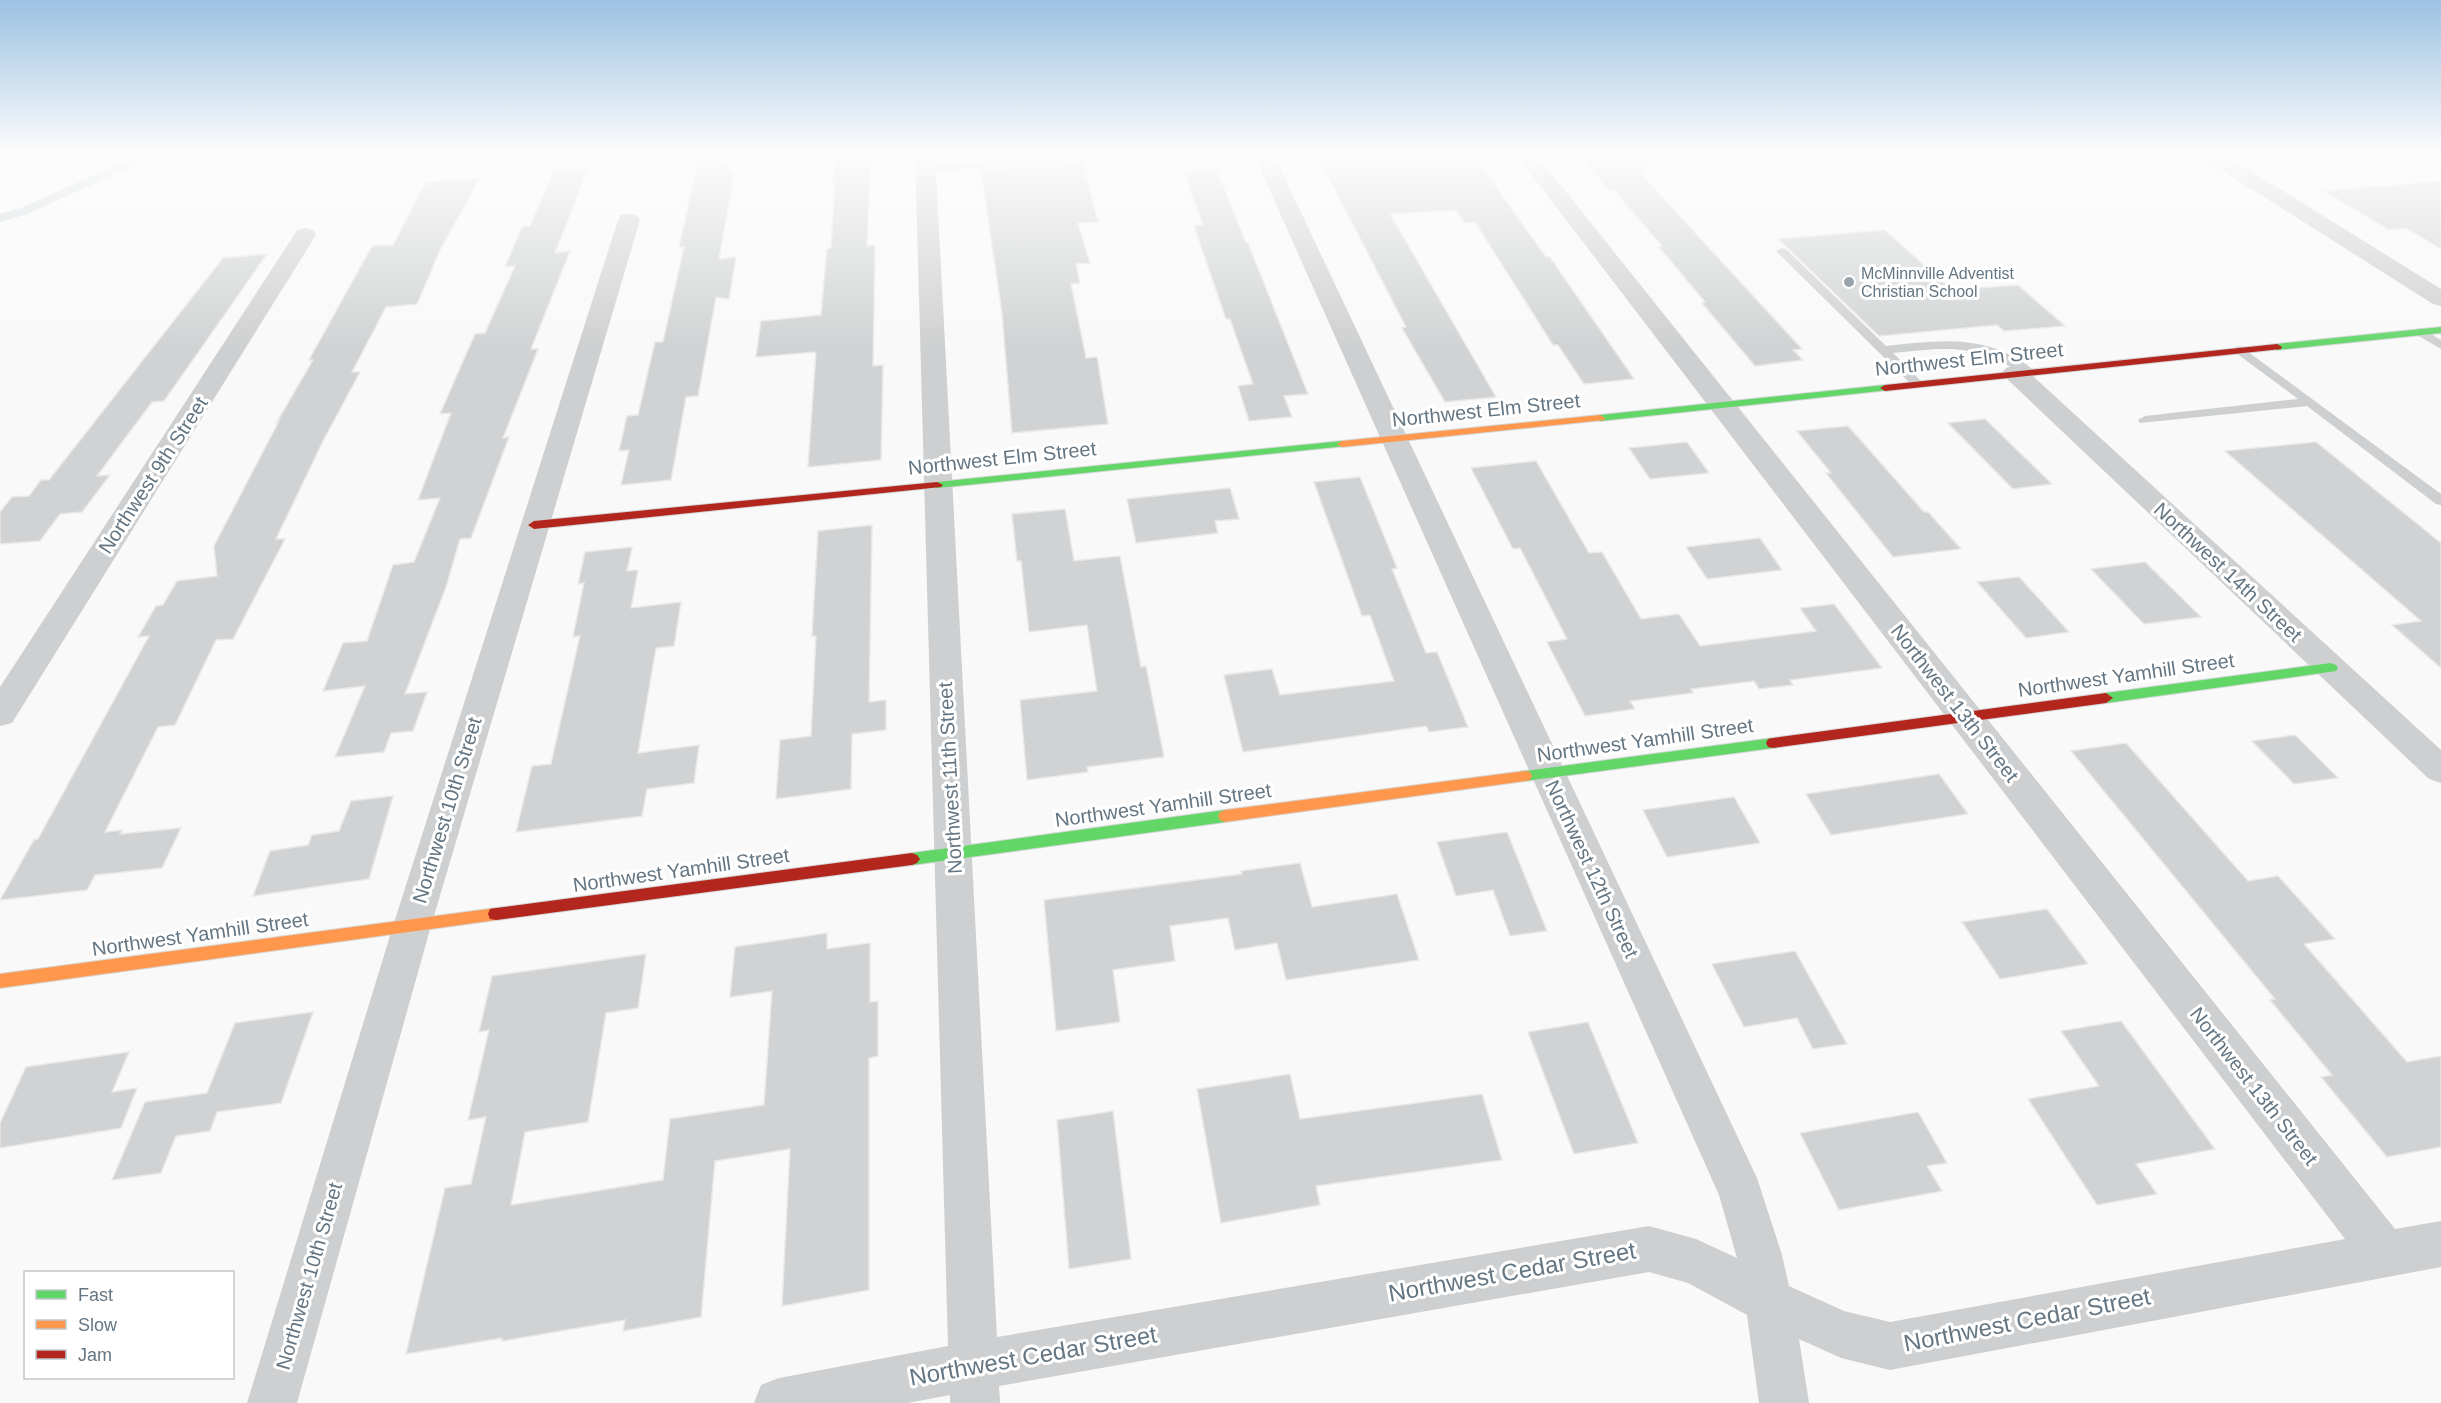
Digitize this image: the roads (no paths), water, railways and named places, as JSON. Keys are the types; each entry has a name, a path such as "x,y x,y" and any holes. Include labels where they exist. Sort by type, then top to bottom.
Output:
{"street":[{"name":"Northwest 11th Street","path":"928,218 974,1384"},
{"name":"Northwest 12th Street","path":"1293,218 1741,1193 1769,1300 1784,1403"},
{"name":"Northwest 13th Street","path":"1576,218 2385,1253"},
{"path":"2312,218 2441,299"},
{"name":"Northwest 10th Street","path":"272,1403 412,926 629,220"},
{"name":"Northwest 9th Street","path":"0,714 305,235"},
{"name":"Northwest Elm Street","path":"534,525 1395,439 2441,330"},
{"name":"Northwest 14th Street","path":"2022,373 2441,770"},
{"name":"Northwest Yamhill Street","path":"0,981 2331,668"},
{"name":"Northwest Cedar Street","path":"779,1403 974,1384 1649,1249 1695,1262 1841,1334 1890,1346 2441,1244"}],"lane":[{"path":"1782,251 1918,384"},
{"path":"2421,332 2441,345"},
{"path":"1883,350 1965,343 1991,350 2022,373"},
{"path":"2240,350 2441,501"},
{"path":"2145,420 2310,402"}],"place":[{"name":"McMinnville Adventist Christian School","path":"1849,282"}]}
